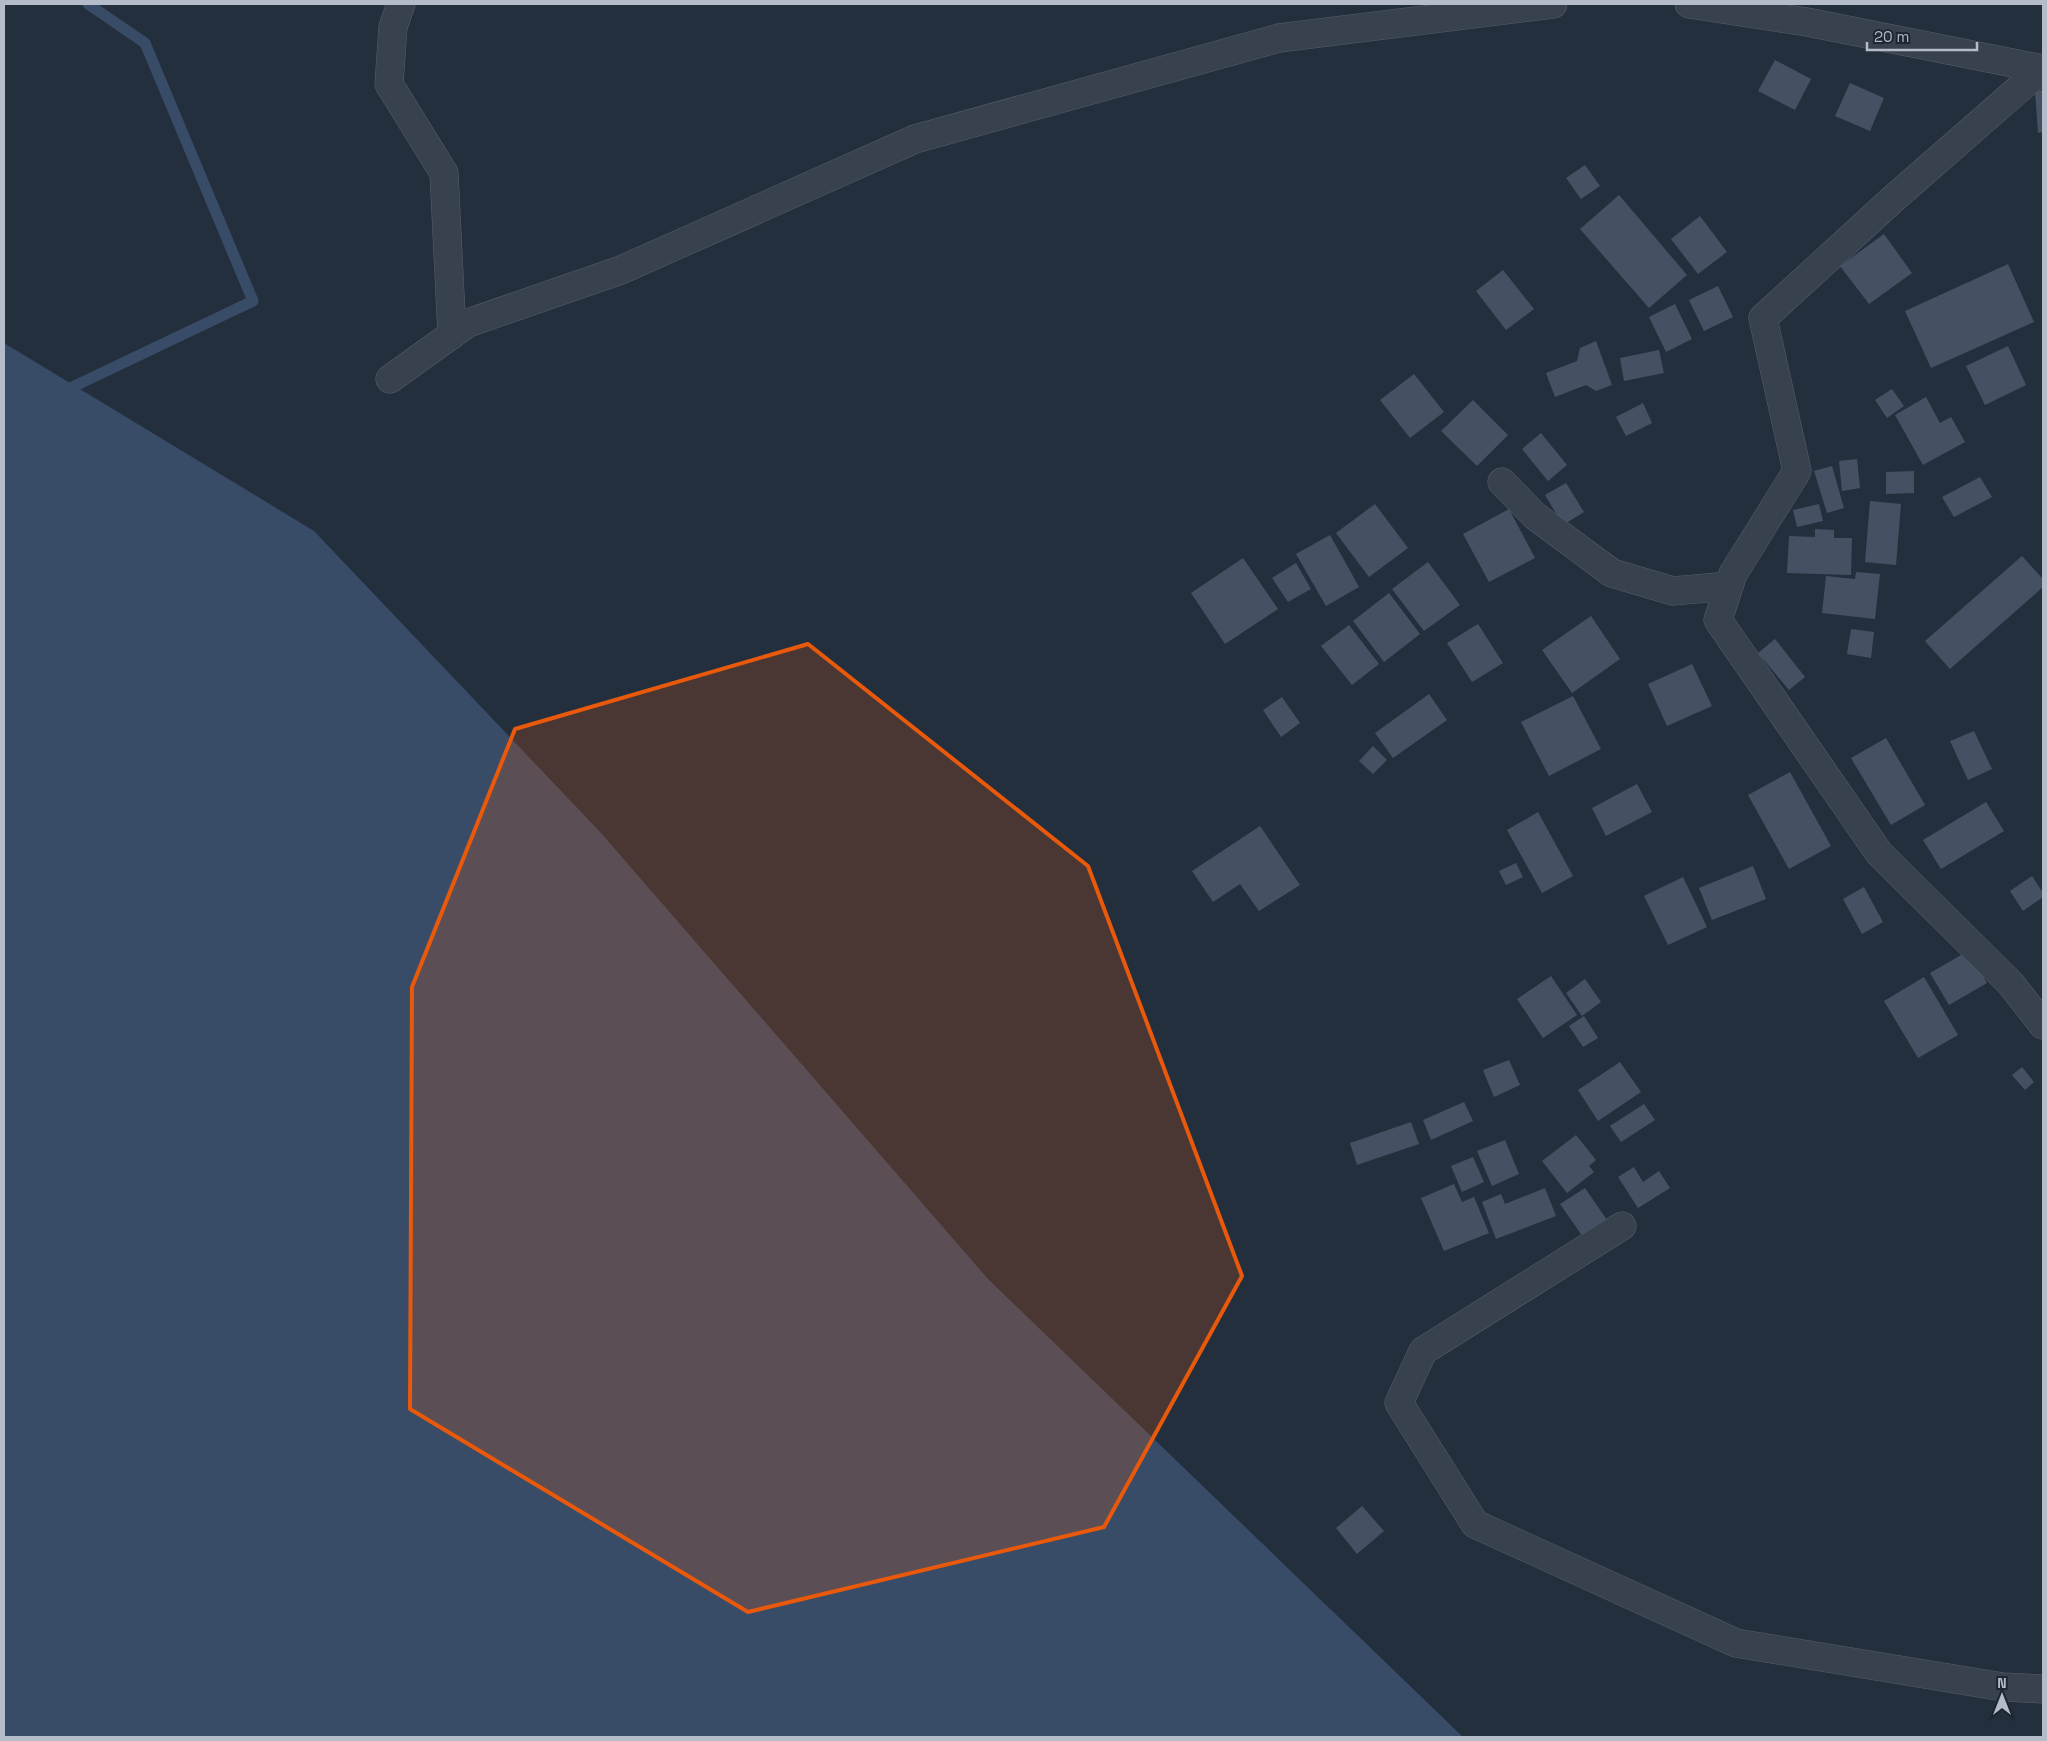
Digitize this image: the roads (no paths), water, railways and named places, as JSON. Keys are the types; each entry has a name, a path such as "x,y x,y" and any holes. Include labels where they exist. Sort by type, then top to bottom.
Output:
{"street":[{"path":"401,4 394,27 389,84 444,173 452,335"},
{"path":"390,379 468,323 621,270 915,139 1280,38 1553,4"},
{"path":"1690,4 1807,22 2043,68"},
{"path":"2043,68 1893,199 1763,318 1797,471 1733,574 1718,620 1879,852 2011,984 2043,1025"},
{"path":"1502,482 1535,516 1612,573 1673,591 1729,586"},
{"path":"1622,1226 1423,1352 1399,1403 1475,1524 1736,1643 2003,1687 2043,1689"}],"water":[{"path":"4,343 314,531 601,833 988,1279 1463,1737 4,1737"}],"waterway":[{"path":"62,392 253,301 145,43 88,4"}]}
